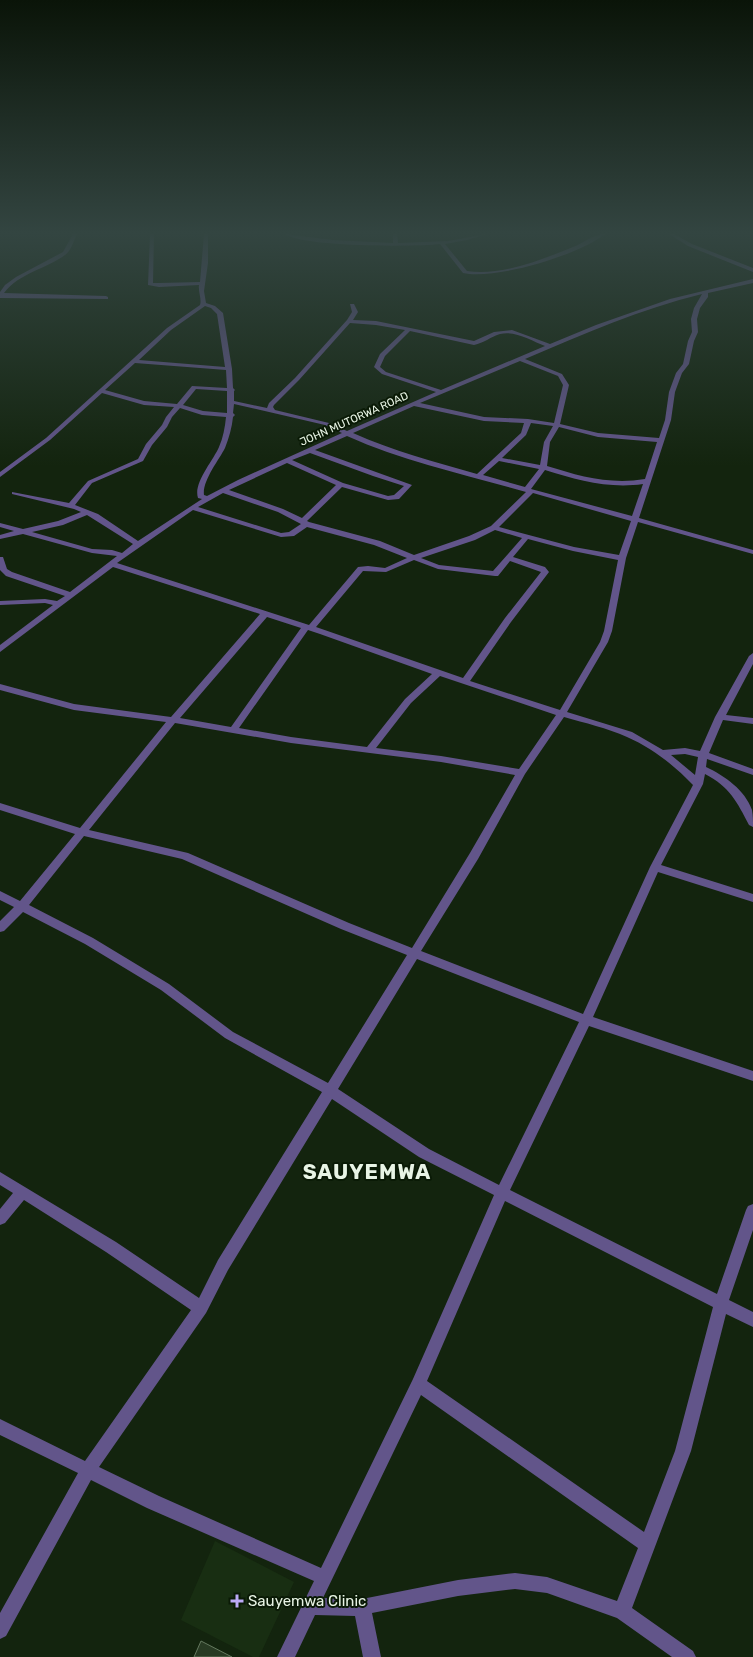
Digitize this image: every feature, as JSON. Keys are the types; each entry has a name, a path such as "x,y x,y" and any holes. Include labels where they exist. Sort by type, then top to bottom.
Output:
{"street":[{"path":"0,475 48,439 136,361 168,329 195,311"},
{"path":"207,498 201,496 200,491 223,446 232,415 232,390 219,311"},
{"path":"273,411 270,407 271,404 297,380 349,321 355,311"},
{"name":"JOHN MUTORWA ROAD","path":"0,649 122,555 192,507 222,490 413,404 598,326 639,311"},
{"path":"0,1630 90,1470 200,1308 223,1265 329,1090 474,856 521,773 562,713 598,653 608,631 622,558 668,420 672,392 678,373 686,364 695,332 694,319 696,311"},
{"path":"349,321 376,323 474,343 481,342 496,333 508,331 550,346"},
{"path":"408,329 382,355 377,367 384,373 442,392"},
{"path":"233,730 308,627 361,569 386,570 415,557 472,538 494,528 529,490 543,468 547,442 557,424 566,385 560,374 521,359"},
{"path":"136,361 229,369"},
{"path":"71,506 90,482 140,460 147,446 194,387 232,390"},
{"path":"101,391 144,403 180,406 202,413 232,415"},
{"path":"231,402 327,424 409,457 753,552"},
{"path":"413,404 484,419 557,424 598,435 662,440"},
{"path":"478,477 524,434 528,421"},
{"path":"286,460 341,484 391,499 396,497 409,484 375,475 308,450"},
{"path":"499,459 604,483 647,481"},
{"path":"192,507 281,535 291,534 341,484"},
{"path":"222,490 305,522 377,543 438,567 491,574 497,573 526,537"},
{"path":"14,492 71,506 87,512 138,544"},
{"path":"0,536 60,523 87,512"},
{"path":"0,525 92,551 112,552 122,555"},
{"path":"494,528 622,558"},
{"path":"466,682 508,620 545,572 542,569 508,558"},
{"path":"0,560 4,570 9,574 70,595"},
{"path":"111,564 308,627 438,673 629,734 648,743 680,765 698,784"},
{"path":"0,603 45,600 58,604"},
{"path":"0,928 22,906 173,720 266,614"},
{"path":"286,1657 418,1384 502,1193 586,1020 655,867 698,784 703,769 703,755 720,718 753,656"},
{"path":"370,749 408,701 438,673"},
{"path":"0,687 74,707 173,720 291,740 370,749 521,773"},
{"path":"720,718 753,721"},
{"path":"662,753 682,750 753,772"},
{"path":"703,769 721,778 733,787 753,822"},
{"path":"0,806 81,832 184,856 345,926 586,1020 753,1076"},
{"path":"655,867 753,898"},
{"path":"0,894 90,941 165,987 229,1035 329,1090 424,1153 753,1320"},
{"path":"0,1178 111,1247 200,1308"},
{"path":"0,1219 22,1192"},
{"path":"622,1611 683,1451 721,1304 753,1210"},
{"path":"418,1384 647,1544"},
{"path":"0,1427 153,1502 325,1578"},
{"path":"310,1606 362,1607 458,1588 515,1580 547,1585 622,1611 687,1657"},
{"path":"362,1607 372,1657"}],"shaded area":[{"name":"Sauyemwa Clinic","path":"215,1541 294,1582 259,1657 253,1657 181,1620"}],"building":[{"path":"201,1641 232,1657 194,1657"}],"place":[{"name":"Sauyemwa Clinic","path":"237,1601"}],"district":[{"name":"SAUYEMWA","path":"367,1171"}]}
